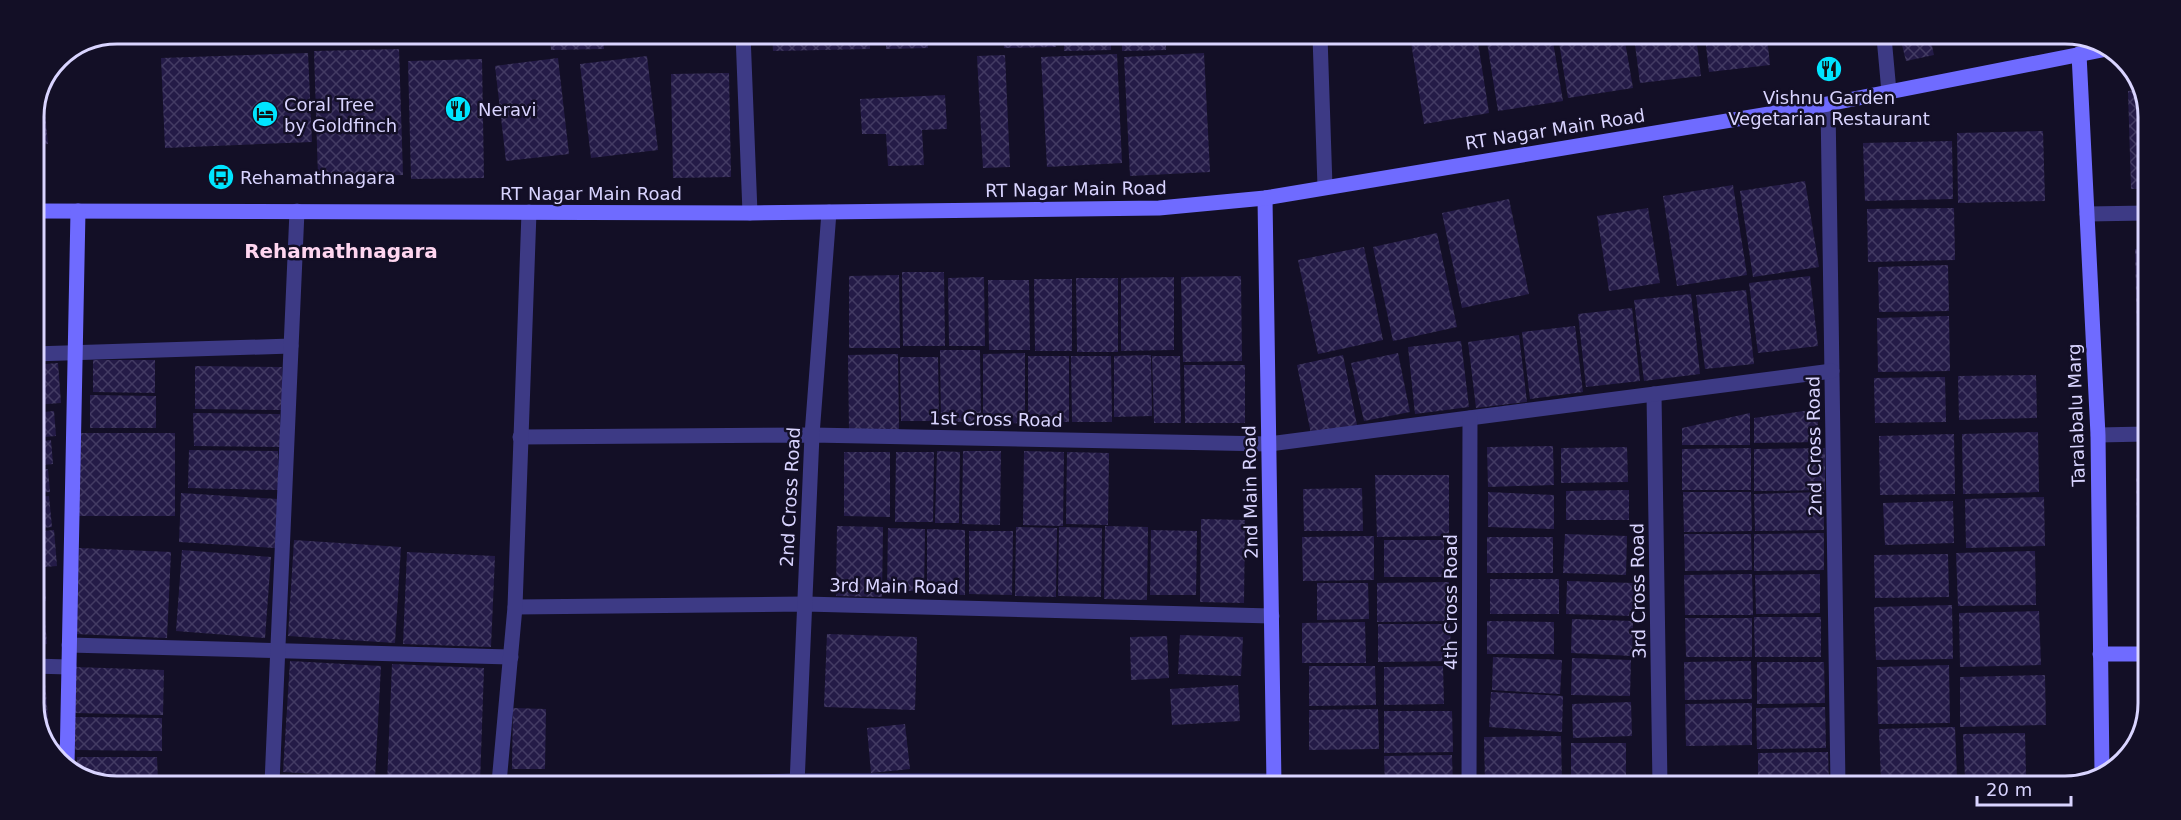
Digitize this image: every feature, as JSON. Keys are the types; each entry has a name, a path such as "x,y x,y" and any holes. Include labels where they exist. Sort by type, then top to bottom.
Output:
{"street":[{"path":"743,44 750,213"},
{"path":"1320,44 1325,187"},
{"path":"1885,44 1889,92"},
{"name":"RT Nagar Main Road","path":"44,212 297,210 750,213 1159,208 1264,198 1828,104 2097,51"},
{"name":"Taralabalu Marg","path":"2079,54 2098,435 2102,766"},
{"name":"2nd Cross Road","path":"1828,104 1838,776"},
{"name":"2nd Main Road","path":"1264,198 1274,776"},
{"path":"272,776 297,210"},
{"path":"67,757 73,352 78,211"},
{"name":"2nd Cross Road","path":"797,776 812,435 829,212"},
{"path":"500,776 515,607 530,213"},
{"path":"2087,214 2137,213"},
{"path":"44,353 291,346"},
{"name":"1st Cross Road","path":"520,437 812,435 1269,444 1832,371"},
{"name":"3rd Cross Road","path":"1654,394 1660,776"},
{"name":"4th Cross Road","path":"1469,776 1470,418"},
{"path":"2098,435 2138,434"},
{"name":"3rd Main Road","path":"515,607 805,604 1272,616"},
{"path":"69,645 511,657"},
{"path":"2100,654 2138,654"},
{"path":"44,666 69,667"}],"building":[{"path":"551,44 604,44 604,49 551,50"},
{"path":"612,44 657,44 612,45"},
{"path":"668,44 715,44 668,45"},
{"path":"773,44 870,44 870,49 773,51"},
{"path":"886,44 928,44 928,48 886,49"},
{"path":"946,44 994,44 946,45"},
{"path":"1004,44 1056,44 1056,47 1004,48"},
{"path":"1064,44 1111,44 1111,50 1064,51"},
{"path":"1122,44 1166,44 1166,50 1122,51"},
{"path":"1411,44 1478,44 1489,113 1424,124"},
{"path":"1487,44 1553,44 1563,101 1498,111"},
{"path":"1559,44 1625,44 1633,88 1568,98"},
{"path":"1635,44 1697,44 1701,76 1640,83"},
{"path":"1706,44 1768,44 1770,65 1709,72"},
{"path":"1902,44 1932,44 1934,55 1906,61"},
{"path":"399,49 403,175 318,177 314,51"},
{"path":"308,53 312,142 165,148 161,58"},
{"path":"1204,53 1210,172 1130,176 1124,57"},
{"path":"1117,54 1122,163 1047,167 1041,57"},
{"path":"1005,55 1010,167 983,168 977,56"},
{"path":"647,56 658,150 591,158 580,64"},
{"path":"558,58 569,154 506,161 495,66"},
{"path":"482,59 484,178 411,179 408,61"},
{"path":"729,73 731,177 673,178 671,74"},
{"path":"2128,91 2133,91 2134,93 2137,112 2137,189 2131,189"},
{"path":"945,95 947,129 922,130 924,165 888,166 886,134 862,134 860,99"},
{"path":"45,108 48,144 44,144"},
{"path":"2043,131 2045,201 1958,203 1957,133"},
{"path":"1952,141 1953,199 1865,201 1863,143"},
{"path":"1805,181 1819,267 1753,277 1740,191"},
{"path":"1733,185 1747,275 1677,286 1663,196"},
{"path":"1509,199 1529,294 1462,308 1442,213"},
{"path":"1648,208 1660,283 1609,291 1597,216"},
{"path":"1954,208 1955,260 1868,262 1867,209"},
{"path":"1437,233 1457,327 1393,341 1373,247"},
{"path":"1364,247 1383,340 1318,354 1298,260"},
{"path":"2135,249 2137,249 2137,336"},
{"path":"1948,265 1949,311 1879,312 1878,267"},
{"path":"902,272 944,272 945,346 903,346"},
{"path":"899,275 900,348 849,348 849,276"},
{"path":"1241,276 1242,361 1183,362 1181,277"},
{"path":"1810,276 1818,346 1758,353 1749,283"},
{"path":"984,277 985,346 949,346 948,278"},
{"path":"1174,277 1174,350 1121,351 1121,278"},
{"path":"1076,278 1118,278 1118,352 1077,352"},
{"path":"1034,279 1072,279 1072,351 1035,351"},
{"path":"988,280 1029,280 1030,350 989,350"},
{"path":"1746,290 1754,364 1705,369 1696,295"},
{"path":"1691,294 1700,374 1644,381 1634,300"},
{"path":"1632,308 1640,381 1586,387 1578,314"},
{"path":"1949,316 1950,371 1878,372 1877,318"},
{"path":"1575,326 1583,392 1530,399 1522,332"},
{"path":"1519,335 1527,402 1476,408 1468,342"},
{"path":"1461,341 1469,407 1415,414 1408,347"},
{"path":"940,350 980,350 981,422 941,422"},
{"path":"1025,353 1025,423 983,424 983,354"},
{"path":"1398,353 1410,412 1364,421 1351,363"},
{"path":"898,354 899,430 849,430 848,355"},
{"path":"1151,355 1152,416 1114,417 1114,356"},
{"path":"1343,355 1357,425 1311,434 1297,365"},
{"path":"1028,356 1069,356 1069,422 1028,422"},
{"path":"1071,356 1111,356 1112,422 1072,422"},
{"path":"1152,356 1180,356 1181,423 1154,423"},
{"path":"900,357 938,357 939,421 901,421"},
{"path":"93,360 155,360 155,393 93,392"},
{"path":"58,363 61,403 44,404 44,364"},
{"path":"1184,365 1245,365 1245,423 1185,423"},
{"path":"195,366 282,367 282,410 195,409"},
{"path":"2036,375 2037,418 1959,420 1958,376"},
{"path":"1945,377 1946,422 1875,423 1874,378"},
{"path":"90,395 156,396 156,428 90,428"},
{"path":"1818,409 1818,442 1754,443 1754,418"},
{"path":"54,411 56,436 44,437 44,412"},
{"path":"193,413 280,414 280,447 194,446"},
{"path":"1750,413 1750,445 1682,445 1682,428"},
{"path":"2038,432 2039,492 1963,494 1962,434"},
{"path":"78,433 175,433 175,516 78,516"},
{"path":"1954,434 1955,494 1880,495 1879,436"},
{"path":"51,440 53,464 44,465 44,441"},
{"path":"1553,446 1554,485 1488,487 1487,447"},
{"path":"1627,447 1628,482 1561,483 1561,448"},
{"path":"1751,448 1751,490 1682,490 1682,449"},
{"path":"1825,448 1825,490 1754,491 1754,449"},
{"path":"189,450 278,451 278,490 188,488"},
{"path":"937,451 960,452 959,523 935,523"},
{"path":"963,451 1001,451 1000,525 962,524"},
{"path":"1024,451 1064,452 1063,526 1023,525"},
{"path":"844,452 890,452 890,517 844,516"},
{"path":"896,452 934,452 933,522 895,522"},
{"path":"1067,452 1109,453 1108,525 1066,524"},
{"path":"44,469 48,469 50,492 44,492"},
{"path":"2136,470 2138,470 2137,553"},
{"path":"1375,475 1449,475 1449,536 1377,537"},
{"path":"1362,488 1363,531 1304,531 1303,489"},
{"path":"1629,490 1629,520 1566,520 1566,491"},
{"path":"1488,492 1554,495 1554,529 1488,527"},
{"path":"1683,492 1751,492 1752,531 1684,532"},
{"path":"1824,492 1824,530 1755,531 1754,494"},
{"path":"181,493 278,499 275,548 179,542"},
{"path":"44,496 49,496 52,527 44,528"},
{"path":"2044,497 2045,546 1966,548 1965,499"},
{"path":"1953,501 1954,543 1885,545 1883,503"},
{"path":"1201,519 1245,520 1244,603 1200,602"},
{"path":"837,526 883,527 882,597 836,596"},
{"path":"1105,526 1148,527 1147,600 1104,599"},
{"path":"1016,527 1057,528 1056,597 1015,596"},
{"path":"1059,527 1102,528 1101,597 1058,596"},
{"path":"888,528 925,529 924,591 887,591"},
{"path":"927,529 965,530 965,595 927,594"},
{"path":"54,530 57,566 44,567 44,531"},
{"path":"1151,530 1197,531 1196,595 1150,595"},
{"path":"969,531 1013,531 1012,595 969,594"},
{"path":"1824,533 1824,570 1754,571 1754,534"},
{"path":"1565,534 1627,536 1626,575 1563,573"},
{"path":"1684,534 1751,534 1752,570 1685,571"},
{"path":"1374,536 1374,580 1303,581 1302,537"},
{"path":"1487,537 1553,537 1553,573 1487,573"},
{"path":"294,540 401,547 395,643 288,636"},
{"path":"1384,540 1444,540 1444,577 1384,577"},
{"path":"79,548 171,552 167,638 75,634"},
{"path":"182,550 271,557 265,638 176,631"},
{"path":"2035,551 2036,605 1958,606 1956,553"},
{"path":"407,552 495,556 491,647 403,644"},
{"path":"1948,554 1949,597 1875,598 1874,555"},
{"path":"44,571 46,601 44,601"},
{"path":"1752,574 1753,615 1685,615 1684,575"},
{"path":"1820,574 1820,613 1756,614 1755,575"},
{"path":"1490,579 1559,579 1559,614 1490,614"},
{"path":"1567,581 1634,583 1633,616 1566,614"},
{"path":"1449,582 1449,621 1377,622 1377,583"},
{"path":"1317,583 1368,583 1369,619 1317,620"},
{"path":"1952,605 1953,659 1876,660 1874,607"},
{"path":"44,608 47,644 44,644"},
{"path":"2039,611 2041,665 1960,667 1959,613"},
{"path":"1754,617 1821,617 1821,657 1755,657"},
{"path":"1685,618 1752,618 1752,657 1686,657"},
{"path":"1572,619 1633,621 1632,656 1571,653"},
{"path":"1487,621 1554,622 1554,654 1487,654"},
{"path":"1365,622 1366,663 1302,663 1302,623"},
{"path":"1378,624 1450,624 1451,661 1378,662"},
{"path":"827,634 917,637 915,710 824,707"},
{"path":"1180,635 1243,637 1241,676 1178,674"},
{"path":"1167,636 1169,678 1131,680 1130,637"},
{"path":"1493,657 1562,660 1560,694 1492,690"},
{"path":"1572,658 1631,660 1630,696 1571,695"},
{"path":"290,661 381,666 375,776 283,772"},
{"path":"1751,661 1752,699 1685,700 1684,662"},
{"path":"1757,662 1824,662 1825,703 1757,704"},
{"path":"392,664 484,668 480,776 387,776"},
{"path":"1949,665 1950,723 1878,724 1877,667"},
{"path":"1309,666 1375,666 1376,705 1309,706"},
{"path":"1443,666 1444,704 1384,705 1384,667"},
{"path":"75,667 164,670 163,715 74,713"},
{"path":"2045,675 2046,725 1960,727 1960,677"},
{"path":"45,681 49,732 45,718"},
{"path":"1238,685 1240,721 1172,725 1170,689"},
{"path":"1491,692 1563,696 1562,732 1489,727"},
{"path":"1631,702 1632,736 1573,738 1572,704"},
{"path":"1752,703 1752,745 1686,746 1685,704"},
{"path":"1825,707 1826,748 1757,749 1756,708"},
{"path":"513,708 546,709 545,769 512,769"},
{"path":"1378,709 1379,749 1309,750 1309,710"},
{"path":"1384,711 1452,711 1453,752 1384,753"},
{"path":"75,717 162,718 162,751 75,750"},
{"path":"905,724 910,769 871,773 867,728"},
{"path":"1955,727 1957,776 1881,776 1879,729"},
{"path":"2025,733 2026,776 1965,776 1963,734"},
{"path":"1561,736 1562,776 1485,776 1484,737"},
{"path":"1571,743 1626,743 1626,776 1571,776"},
{"path":"1828,752 1829,776 1758,776 1758,753"},
{"path":"1452,755 1453,776 1385,776 1384,756"},
{"path":"77,757 157,757 158,776 102,775 77,765"}],"place":[{"name":"Vishnu Garden Vegetarian Restaurant","path":"1829,69"},
{"name":"Neravi","path":"458,109"},
{"name":"Coral Tree by Goldfinch","path":"265,114"},
{"name":"Rehamathnagara","path":"221,177"}],"district":[{"name":"Rehamathnagara","path":"341,251"}]}
